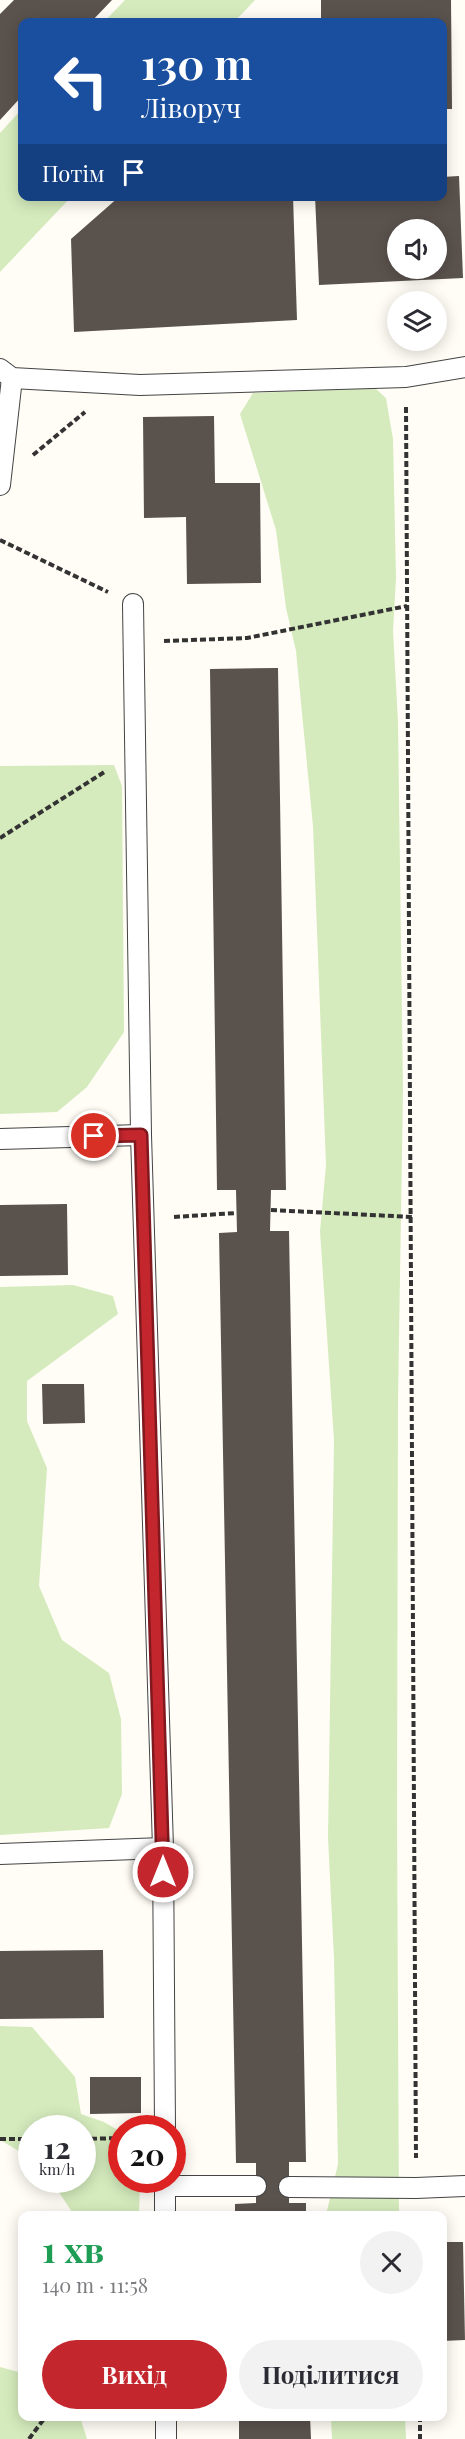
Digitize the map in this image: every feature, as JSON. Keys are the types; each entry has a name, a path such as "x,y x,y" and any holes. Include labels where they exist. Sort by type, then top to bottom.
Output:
{"lane":[{"path":"0,484 6,374 140,385 406,377 465,367"},
{"path":"133,604 143,1220 163,1848 165,2115"},
{"path":"0,1139 141,1135"},
{"path":"0,1854 163,1848"},
{"path":"186,2183 256,2186"},
{"path":"290,2187 465,2186"},
{"path":"165,2193 165,2211"},
{"path":"166,2421 166,2439"}],"path":[{"path":"406,377 416,2188"},
{"path":"0,484 119,383"},
{"path":"0,540 133,604"},
{"path":"133,643 247,638 408,606"},
{"path":"0,838 135,752"},
{"path":"271,1210 412,1217"},
{"path":"143,1220 236,1213"},
{"path":"0,2139 18,2139"},
{"path":"29,2439 42,2421"},
{"path":"420,2421 420,2439"}],"green space":[{"path":"125,0 255,0 238,18 108,18"},
{"path":"18,113 18,201 67,201 0,272 0,133"},
{"path":"375,388 386,398 393,439 396,578 393,631 398,722 403,1090 398,1400 399,2211 327,2211 338,2164 334,1958 328,1837 334,1440 320,1231 326,1165 313,826 296,651 286,608 276,530 240,414 253,393"},
{"path":"114,765 122,786 124,1032 87,1087 57,1112 0,1114 0,766"},
{"path":"73,1285 113,1296 118,1314 27,1381 27,1421 47,1468 39,1586 62,1640 109,1673 121,1719 122,1794 109,1828 0,1835 0,1287"},
{"path":"0,2026 32,2027 75,2077 81,2114 84,2115 18,2115 18,2150 0,2140"},
{"path":"96,2119 108,2124 108,2193 140,2193 139,2211 71,2211 60,2193 96,2193"},
{"path":"0,2367 18,2372 18,2421 81,2421 87,2439 0,2439"},
{"path":"331,2421 405,2421 406,2439 332,2439"}],"building":[{"path":"14,0 112,0 95,18 18,18 18,100 0,120 0,14"},
{"path":"321,0 451,0 452,109 447,109 447,18 321,18"},
{"path":"459,176 463,278 447,279 447,219 387,219 387,279 442,279 319,285 315,201 447,201 447,177"},
{"path":"114,201 293,201 297,320 74,332 71,239"},
{"path":"214,416 215,483 260,483 261,583 187,584 186,517 144,518 143,417"},
{"path":"278,668 286,1190 271,1190 270,1231 289,1231 306,2162 289,2162 289,2203 306,2203 306,2211 235,2211 235,2204 256,2203 256,2163 236,2163 219,1233 237,1232 236,1190 217,1190 210,669"},
{"path":"67,1204 68,1275 0,1276 0,1205"},
{"path":"42,1384 84,1384 85,1423 43,1424"},
{"path":"103,1950 104,2018 0,2019 0,1951"},
{"path":"90,2077 141,2077 141,2113 90,2114"},
{"path":"447,2242 463,2242 465,2340 447,2341"},
{"path":"239,2421 310,2421 311,2439 239,2439"}],"route":[{"path":"94,1136 141,1135 163,1872"}]}
